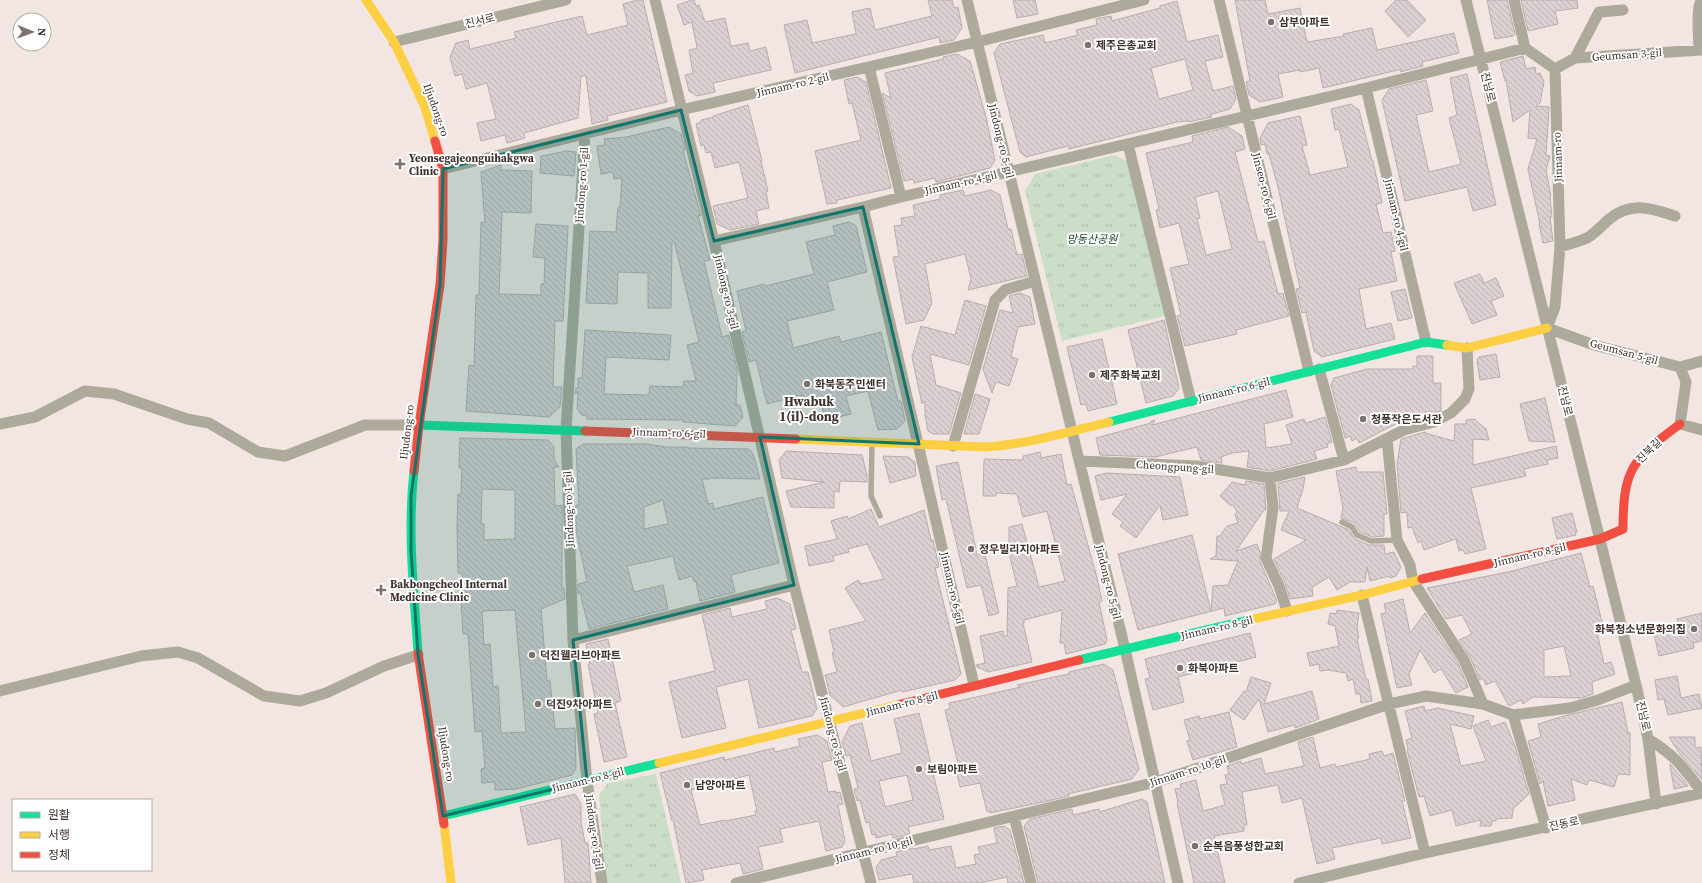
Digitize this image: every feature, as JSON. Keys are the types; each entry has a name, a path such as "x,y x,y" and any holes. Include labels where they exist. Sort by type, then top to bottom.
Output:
{"street":[{"name":"Iljudong-ro","path":"366,0 394,42 424,105 443,169 443,240 440,285 419,425 411,496 411,552 418,655 443,816 451,883"},
{"name":"진서로","path":"394,42 566,0"},
{"name":"Jindong-ro 3-gil","path":"655,0 714,241 794,585 871,883"},
{"name":"Jindong-ro 5-gil","path":"967,0 1125,649 1178,883"},
{"name":"Jinnam-ro 2-gil","path":"443,169 681,110 977,42 1144,0"},
{"name":"Jinseo-ro 6-gil","path":"1219,0 1247,116 1314,370 1344,460"},
{"name":"진남로","path":"1466,0 1636,685 1648,739 1656,804"},
{"path":"1514,0 1525,48 1555,69"},
{"path":"1700,50 1698,10 1702,1"},
{"path":"1575,58 1599,12 1623,10"},
{"name":"Jinnam-ro 4-gil","path":"714,241 1366,88 1525,48"},
{"name":"Geumsan 3-gil","path":"1555,69 1575,58 1700,50"},
{"path":"869,67 901,197"},
{"name":"Jinnam-ro","path":"1547,328 1555,307 1560,247 1555,69"},
{"name":"Jinnam-ro 4-gil","path":"1366,88 1426,342"},
{"name":"Jindong-ro 1-gil","path":"585,134 566,430 573,640 587,780 602,883"},
{"path":"1128,144 1191,401"},
{"path":"863,207 919,444"},
{"path":"1560,247 1588,238 1611,218 1628,208 1658,210 1675,216"},
{"path":"953,446 995,300 1005,290 1036,281"},
{"name":"Jinnam-ro 6-gil","path":"419,425 760,437 953,446 986,447 1011,445 1071,432 1426,342 1467,348 1547,328"},
{"name":"Geumsan 5-gil","path":"1547,328 1594,345 1680,367 1702,361"},
{"name":"Cheongpung-gil","path":"1079,461 1197,466 1270,478 1344,460 1404,430 1434,422 1451,413 1465,399 1469,389 1467,348"},
{"path":"1680,367 1686,382 1680,424 1702,430"},
{"path":"4,423 35,417 85,391 114,394 187,419 209,423 258,452 285,456 365,425 419,425"},
{"name":"진북길","path":"1600,539 1623,529 1623,504 1627,479 1633,466 1657,442 1680,424"},
{"path":"1387,439 1397,540 1410,565 1413,581 1464,660 1483,704"},
{"name":"Jinnam-ro 6-gil","path":"919,444 974,685"},
{"path":"1270,478 1273,508 1266,558 1279,586 1287,611"},
{"name":"Jinnam-ro 8-gil","path":"443,816 830,722 974,685 1287,611 1362,595 1413,581 1600,539"},
{"path":"573,640 794,585"},
{"path":"1362,595 1425,853"},
{"path":"0,691 141,656 178,652 198,658 264,696 300,700 326,693 384,666 418,655"},
{"name":"Jinnam-ro 10-gil","path":"736,883 1156,782 1389,704 1426,696 1483,704 1513,715 1570,708 1598,700 1636,685"},
{"path":"1513,715 1546,828"},
{"path":"1648,739 1667,750 1683,766 1702,793"},
{"name":"진동로","path":"1299,883 1425,853 1702,793"},
{"path":"1014,816 1031,883"}],"lane":[{"path":"872,443 871,496 880,516"},
{"path":"1342,522 1352,527 1357,535 1371,541 1397,540"}],"highlighted area":[{"path":"681,110 714,241 863,207 919,444 760,437 794,585 573,640 587,781 443,816 418,655 411,552 411,496 440,285 443,169"}],"green space":[{"name":"망동산공원","path":"1114,155 1127,161 1165,316 1062,341 1025,191 1035,174"},
{"path":"656,774 681,883 606,883 599,795 608,783"}],"building":[{"path":"643,0 667,102 607,116 608,120 592,124 586,76 581,76 578,118 524,133 525,138 507,143 505,135 481,141 477,123 496,119 487,83 466,89 462,74 455,76 450,57 456,43 468,40 470,49 516,38 514,32 582,16 587,35 628,25 623,4"},
{"path":"694,0 696,6 699,5 705,22 725,18 731,46 748,43 750,51 766,47 771,70 713,83 715,92 697,96 689,91 685,75 693,73 689,50 697,48 692,22 684,25 677,5"},
{"path":"928,0 952,0 954,8 958,7 962,28 954,40 940,43 939,37 795,73 784,25 807,20 812,43 856,34 852,12 870,8 875,30 932,16"},
{"path":"1013,0 1035,0 1038,14 1017,18"},
{"path":"1235,0 1265,0 1268,14 1300,8 1307,42 1344,36 1343,34 1372,28 1377,50 1454,33 1459,53 1422,62 1423,66 1400,72 1402,69 1323,88 1319,68 1300,72 1300,70 1278,74 1283,97 1260,102 1249,95 1246,82 1250,81"},
{"path":"1396,0 1407,0 1426,20 1408,37 1385,11"},
{"path":"1487,0 1507,0 1515,34 1513,36 1495,39"},
{"path":"1521,0 1577,0 1578,8 1555,11 1558,24 1528,31"},
{"path":"1177,1 1187,42 1218,35 1223,57 1205,61 1213,91 1233,86 1236,99 1230,109 1209,115 1212,117 1188,122 1177,122 1069,149 1068,146 1026,157 1020,152 994,53 1000,44 1043,35 1045,43 1078,35 1076,30 1097,25 1096,19 1111,16 1112,21 1160,8 1160,6","holes":["1185,59 1193,90 1159,99 1151,68"]},
{"path":"957,54 970,61 986,117 995,160 990,168 936,182 935,178 914,183 913,179 904,181 882,93 891,98 885,73 944,59 943,57"},
{"path":"1523,56 1526,69 1535,67 1536,74 1540,73 1544,82 1540,103 1536,106 1549,107 1546,155 1550,156 1546,170 1551,197 1552,217 1550,217 1553,241 1543,243 1528,169 1537,139 1528,138 1530,110 1513,122 1506,80 1505,81 1500,62"},
{"path":"1467,74 1496,205 1473,211 1467,187 1405,201 1382,100 1389,89 1426,80 1433,111 1416,115 1429,172 1461,164 1449,118 1457,115 1450,78"},
{"path":"857,77 866,82 891,188 837,200 837,203 827,204 815,151 861,140 852,103 849,104 844,80"},
{"path":"1351,104 1359,110 1373,161 1382,203 1376,204 1383,233 1391,232 1395,251 1391,252 1397,281 1359,289 1366,329 1391,323 1395,339 1322,357 1314,351 1306,312 1302,313 1296,289 1300,288 1278,187 1269,154 1267,154 1265,144 1261,145 1260,138 1268,123 1300,116 1307,145 1302,146 1310,175 1348,167 1339,129 1335,130 1331,109"},
{"path":"748,105 762,161 768,191 766,192 769,208 756,211 759,224 730,230 717,224 713,206 748,198 739,162 715,168 711,152 706,153 704,145 701,146 696,124 701,122 701,120"},
{"path":"669,127 681,134 685,150 683,151 701,216 698,215 710,260 704,261 722,337 729,335 737,369 736,405 740,405 743,417 735,426 683,422 683,420 587,419 587,416 582,415 577,409 578,392 575,394 576,388 578,388 578,378 582,378 585,330 671,335 669,360 606,357 604,394 649,395 650,386 683,387 684,381 696,381 687,345 699,342 674,241 672,242 671,308 648,308 648,273 618,272 617,304 586,303 590,231 616,232 618,208 620,207 622,178 614,179 613,172 601,174 597,146 605,145 604,139 626,137"},
{"path":"1228,127 1242,136 1245,149 1235,152 1258,242 1264,241 1278,294 1283,293 1289,316 1236,330 1237,334 1185,346 1177,316 1181,315 1170,268 1189,264 1179,223 1160,228 1156,210 1159,209 1146,153 1193,142 1192,136","holes":["1218,191 1232,249 1206,255 1197,219 1200,218 1195,197"]},
{"path":"567,151 576,152 574,176 540,173 541,156"},
{"path":"501,165 501,170 532,171 531,213 502,212 499,294 541,295 541,284 544,284 545,258 533,257 536,224 568,226 563,321 555,321 553,387 562,387 560,407 549,417 466,411 469,365 474,366 476,295 479,295 481,222 485,223 481,172"},
{"path":"963,190 965,196 991,190 1000,195 1008,229 1011,229 1017,255 1022,254 1027,276 968,290 971,279 965,254 925,264 932,303 924,320 906,324 893,257 899,256 894,226 902,225 901,218 915,216 913,205 940,199 940,195"},
{"path":"849,222 856,226 867,272 827,282 834,310 787,321 793,348 839,336 841,342 881,332 898,401 901,401 905,421 897,429 878,430 868,391 846,396 851,414 826,420 820,401 804,406 801,395 767,404 756,360 749,362 742,332 746,331 737,291 814,274 806,242 835,235 833,226"},
{"path":"1480,274 1484,283 1496,278 1504,296 1491,301 1497,315 1472,324 1454,283"},
{"path":"1405,289 1412,318 1398,321 1391,292"},
{"path":"1020,293 1030,297 1035,324 1018,327 1011,357 1018,359 1009,386 996,382 992,393 983,369 1000,310 1013,313 1009,296"},
{"path":"965,300 986,306 969,365 930,354 936,385 961,393 949,434 933,434 928,431 925,415 925,401 922,404 912,357 921,326 955,335"},
{"path":"1164,320 1179,388 1173,396 1146,403 1128,330"},
{"name":"제주화북교회","path":"1102,339 1117,404 1088,411 1086,404 1081,405 1067,347"},
{"path":"1496,354 1500,377 1480,380 1477,361 1479,357"},
{"path":"1417,356 1433,356 1433,383 1441,383 1441,411 1425,412 1425,417 1404,423 1405,419 1359,443 1357,438 1352,441 1350,436 1345,438 1331,385 1334,378 1367,369 1413,369 1413,366 1417,366"},
{"path":"1286,390 1293,417 1264,424 1266,448 1292,444 1286,425 1304,419 1306,423 1325,417 1332,442 1327,444 1328,447 1314,451 1317,459 1270,471 1247,467 1249,451 1232,453 1221,457 1222,463 1201,460 1197,447 1155,457 1100,455 1096,438 1151,423 1151,421 1155,420 1152,425"},
{"path":"975,394 990,399 979,434 964,434"},
{"path":"1545,398 1555,442 1529,441 1520,404"},
{"path":"1474,419 1486,429 1489,440 1473,439 1473,465 1556,446 1558,458 1547,460 1548,464 1524,469 1526,476 1471,488 1486,549 1465,554 1463,550 1459,551 1456,539 1424,550 1421,541 1418,543 1412,527 1408,528 1407,512 1401,513 1397,464 1401,439 1425,432 1454,441 1455,424 1466,424 1466,420"},
{"path":"460,438 548,440 554,447 554,459 559,467 554,467 555,506 562,505 562,589 564,588 565,599 541,609 547,681 550,681 555,729 575,728 576,769 572,775 516,789 495,790 495,782 482,783 481,769 485,768 482,731 475,732 468,634 463,634 461,600 464,599 462,573 458,573 458,494 461,494 462,468 459,468","holes":["482,489 515,490 515,539 484,540 484,524 481,524","515,610 526,732 501,733 498,686 493,687 490,644 484,645 482,611"]},
{"path":"583,444 647,444 666,447 748,449 754,457 760,479 702,479 708,504 713,503 714,509 763,497 779,563 731,575 735,592 700,601 696,581 694,582 692,576 679,580 673,556 627,566 634,592 663,585 668,609 589,629 580,593 578,594 578,584 587,582 576,530 576,505 579,505 576,449","holes":["663,500 668,524 644,529 644,507"]},
{"path":"786,451 862,455 867,475 867,482 840,481 839,492 834,491 834,508 791,507 786,491 824,482 782,478 779,460"},
{"path":"1040,452 1041,458 1061,454 1067,485 1071,484 1096,574 1102,601 1099,602 1107,640 1105,644 1066,654 1064,643 1060,643 1062,610 1024,620 1023,623 1032,662 988,672 977,667 976,665 985,663 980,636 1003,631 1004,636 1007,636 1008,588 1017,586 1009,553 1009,527 1022,524 1039,587 1065,581 1047,511 1023,517 1017,494 996,493 996,496 983,496 984,459 1023,460 1023,456"},
{"path":"883,456 908,457 915,462 916,476 890,483"},
{"path":"958,462 977,555 985,554 999,613 989,616 981,585 967,588 946,499 942,500 936,466"},
{"path":"1356,467 1357,472 1383,472 1387,514 1384,514 1384,536 1372,537 1360,532 1354,523 1341,518 1343,508 1336,471"},
{"path":"1107,473 1180,477 1188,515 1163,520 1160,505 1136,538 1120,526 1123,522 1112,514 1127,494 1101,500 1095,476"},
{"path":"1305,477 1297,508 1349,530 1355,539 1369,545 1384,545 1385,554 1394,552 1401,567 1396,576 1390,578 1389,576 1370,581 1367,567 1365,582 1350,582 1337,590 1329,577 1312,587 1313,596 1290,599 1285,583 1274,559 1306,540 1281,530 1289,511 1280,511 1278,483"},
{"path":"1246,481 1264,484 1266,510 1264,510 1236,551 1257,544 1260,552 1260,561 1277,602 1275,604 1225,616 1224,608 1138,630 1118,554 1192,535 1211,611 1213,586 1228,585 1238,561 1210,559 1216,556 1217,536 1220,536 1227,526 1238,523 1235,514 1237,512 1233,505 1231,506 1220,496 1232,482 1245,485"},
{"path":"871,509 879,527 924,510 931,540 933,540 939,567 935,568 961,674 955,680 902,692 902,690 843,707 830,695 825,675 837,672 832,653 834,652 829,630 866,621 845,588 858,580 861,584 884,579 867,544 848,549 849,552 833,556 834,561 809,566 805,546 837,539 831,521 847,516 848,519"},
{"path":"1572,513 1577,532 1575,533 1576,535 1557,539 1552,518"},
{"path":"1581,553 1590,587 1593,586 1604,630 1597,632 1604,664 1611,662 1615,674 1592,682 1593,694 1581,698 1533,697 1523,704 1521,700 1509,706 1495,681 1486,685 1483,678 1480,680 1470,657 1459,640 1472,634 1462,615 1446,619 1427,588 1508,572","holes":["1564,646 1571,676 1544,677 1544,650"]},
{"path":"777,598 790,604 796,629 791,630 802,672 808,672 817,709 812,716 759,728 748,679 716,687 726,728 682,738 669,682 715,671 702,615 730,608 732,617 767,609 765,601"},
{"path":"1403,599 1410,633 1425,613 1458,663 1468,687 1456,693 1441,669 1434,673 1420,650 1409,674 1412,685 1397,688 1381,614 1386,613 1384,604"},
{"path":"1337,610 1359,613 1357,627 1359,638 1357,639 1366,679 1368,679 1372,701 1361,703 1360,694 1356,694 1353,679 1348,681 1346,673 1328,670 1320,671 1319,664 1310,666 1307,653 1339,646 1335,626 1328,624 1330,613 1336,614"},
{"path":"1702,613 1702,641 1693,643 1694,648 1659,656 1653,630 1679,624 1677,619"},
{"name":"화북아파트","path":"1250,633 1256,657 1178,677 1184,702 1153,710 1145,679 1150,678 1145,659"},
{"path":"608,639 621,701 615,703 627,757 604,762 594,714 598,713 588,664 590,664 586,644"},
{"path":"1104,664 1113,670 1139,769 1132,779 1068,794 1069,796 990,813 989,811 987,812 980,783 960,787 955,765 958,764 945,710 950,709 949,703 1021,687 1017,685 1069,674 1069,672"},
{"path":"1677,676 1681,698 1699,694 1702,708 1668,715 1664,699 1658,700 1655,680"},
{"path":"1251,677 1271,683 1264,704 1312,691 1319,719 1295,728 1295,725 1268,732 1259,699 1244,720 1230,710 1244,691 1246,692"},
{"path":"1622,702 1628,733 1630,733 1630,775 1618,774 1614,787 1589,780 1587,785 1571,779 1575,800 1548,806 1543,781 1540,784 1528,741 1541,737 1538,724"},
{"path":"1424,706 1425,711 1437,708 1474,716 1471,729 1450,724 1461,766 1486,761 1473,726 1488,720 1491,727 1505,722 1515,746 1529,794 1513,809 1512,818 1496,819 1496,821 1492,821 1491,826 1480,826 1481,820 1456,826 1452,810 1430,816 1424,796 1419,797 1407,750 1406,740 1412,738 1405,711"},
{"path":"1229,712 1237,747 1193,760 1187,741 1190,740 1184,720 1199,716 1200,719"},
{"path":"919,713 944,819 908,827 910,834 893,838 892,834 876,838 875,834 872,835 869,822 866,823 860,800 857,801 854,789 858,788 850,755 846,756 842,742 850,726 862,723 871,761 902,753 894,719","holes":["907,775 913,800 885,807 879,781"]},
{"path":"817,735 827,741 832,760 822,762 828,792 840,792 843,804 838,805 845,841 842,847 826,851 819,821 780,829 783,842 758,847 763,869 743,874 740,863 702,870 704,880 686,883 673,820 672,821 660,773 724,757 725,760 774,748 775,752 800,746 798,739","holes":["749,775 757,811 755,811 756,815 700,825 691,790"]},
{"path":"1313,737 1320,768 1335,764 1336,767 1370,759 1369,754 1382,751 1384,756 1393,753 1405,801 1402,801 1411,838 1382,844 1381,838 1332,848 1335,859 1317,864 1302,798 1282,803 1278,785 1242,792 1247,825 1244,825 1244,831 1214,836 1225,883 1194,883 1175,789 1181,788 1180,784 1196,780 1203,811 1225,805 1220,785 1227,784 1225,775 1229,774 1227,766 1241,761 1241,764 1261,758 1265,774 1304,766 1298,742"},
{"path":"1669,737 1695,737 1695,748 1701,747 1702,780 1680,754"},
{"path":"1670,764 1684,780 1688,786 1674,789"},
{"path":"575,794 581,804 581,822 585,843 588,843 591,883 565,883 561,838 528,845 520,807"},
{"path":"1142,799 1147,802 1165,883 1038,883 1024,826 1030,819 1072,809 1073,815 1099,809 1099,812"},
{"path":"1004,826 1010,830 1024,883 1008,883 1007,877 980,883 914,883 912,874 879,880 876,867 881,860 897,856 896,852 913,848 928,846 929,850 951,846 956,868 976,864 974,855 980,854 978,847 997,843 994,828"}],"traffic: fast":[{"path":"1109,422 1426,342 1447,345"},
{"path":"419,425 585,431"},
{"path":"414,471 411,539 418,653"},
{"path":"1079,660 1253,619"},
{"path":"443,816 659,763"}],"traffic: slow":[{"path":"366,0 394,42 424,105 435,141"},
{"path":"1447,345 1467,348 1547,328"},
{"path":"796,439 986,447 1063,434 1109,422"},
{"path":"1253,619 1362,595 1422,579"},
{"path":"659,763 901,704"},
{"path":"444,824 451,883"}],"traffic: jam":[{"path":"414,471 419,425 440,285 443,240 443,169 435,141"},
{"path":"1422,579 1600,539 1623,529 1625,492 1634,467 1651,447 1680,424"},
{"path":"585,431 796,439"},
{"path":"418,653 444,824"},
{"path":"901,704 1079,660"}],"place":[{"name":"삼부아파트","path":"1271,22"},
{"name":"제주은총교회","path":"1088,45"},
{"name":"Yeonsegajeonguihakgwa Clinic","path":"400,164"},
{"name":"제주화북교회","path":"1092,375"},
{"name":"화북동주민센터","path":"807,384"},
{"name":"청풍작은도서관","path":"1363,419"},
{"name":"정우빌리지아파트","path":"971,549"},
{"name":"Bakbongcheol Internal Medicine Clinic","path":"381,590"},
{"name":"화북청소년문화의집","path":"1694,629"},
{"name":"덕진웰리브아파트","path":"532,655"},
{"name":"화북아파트","path":"1180,668"},
{"name":"덕진9차아파트","path":"538,704"},
{"name":"보림아파트","path":"919,769"},
{"name":"남양아파트","path":"687,785"},
{"name":"순복음풍성한교회","path":"1195,846"}],"district":[{"name":"Hwabuk 1(il)-dong","path":"809,408"}]}
